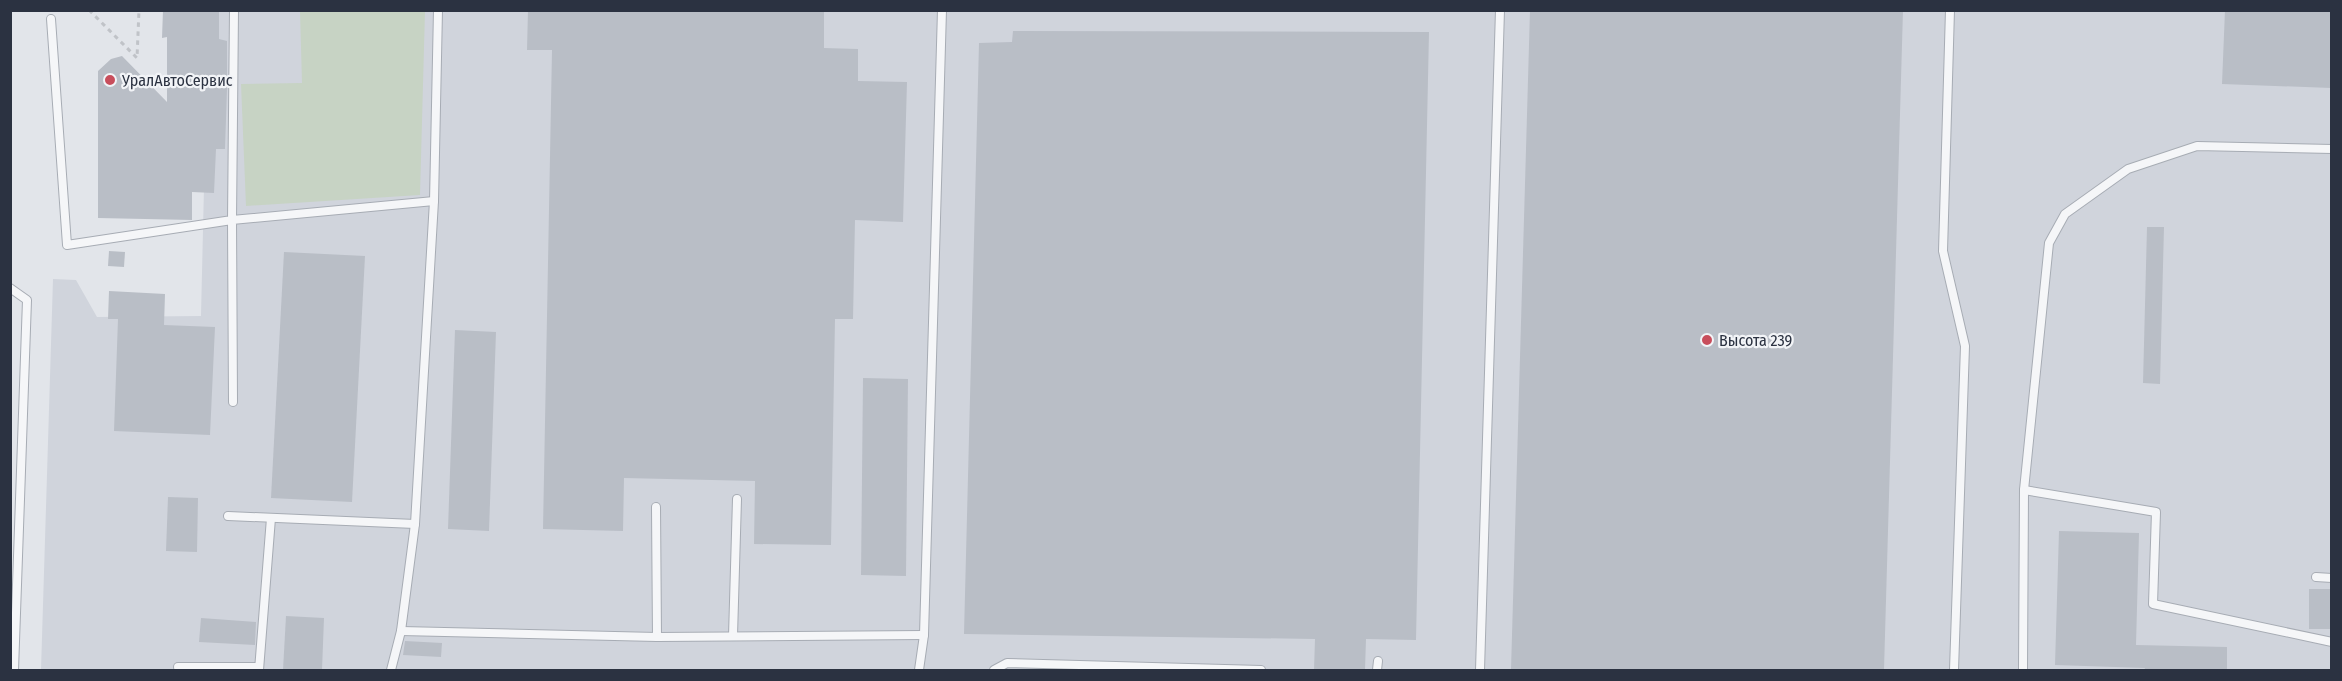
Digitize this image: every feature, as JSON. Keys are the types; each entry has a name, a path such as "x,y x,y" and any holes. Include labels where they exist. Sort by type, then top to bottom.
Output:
{"lane":[{"path":"233,402 234,10"},
{"path":"391,670 401,631 415,524 434,201 438,10"},
{"path":"919,670 924,635 942,10"},
{"path":"1480,670 1500,10"},
{"path":"1950,10 1943,251 1965,346 1954,670"},
{"path":"51,20 67,245 232,220 434,201"},
{"path":"2023,670 2024,490 2049,243 2065,214 2128,169 2197,146 2331,149"},
{"path":"10,288 27,300 14,670"},
{"path":"2024,490 2156,512 2153,604 2331,642"},
{"path":"733,636 737,499"},
{"path":"656,507 657,637"},
{"path":"228,516 415,524"},
{"path":"178,667 259,669 271,518"},
{"path":"2316,577 2331,578"},
{"path":"401,631 657,637 924,635"},
{"path":"994,670 1007,663 1261,670"}],"path":[{"path":"89,10 137,58 139,10"}],"shaded area":[{"path":"196,11 2331,11 2331,670 41,670 53,279 76,280 97,317 201,316 204,187"}],"green space":[{"path":"300,11 425,11 420,195 246,206 241,84 302,83"}],"building":[{"path":"163,10 219,10 219,39 227,41 227,89 225,149 216,149 214,193 192,192 192,220 98,218 98,71 111,59 122,56 167,102 167,37 162,38"},
{"path":"528,10 824,10 824,48 858,49 858,81 907,82 903,222 855,220 853,319 835,319 831,545 754,544 755,481 624,478 623,531 543,529 552,50 527,50"},
{"name":"Высота 239","path":"1530,10 1903,10 1884,670 1511,670"},
{"path":"2225,10 2331,10 2331,88 2222,84"},
{"path":"1013,31 1429,32 1416,640 1366,639 1365,670 1314,670 1315,639 964,634 979,43 1012,42"},
{"path":"2147,227 2164,227 2160,384 2143,383"},
{"path":"109,251 125,252 124,267 108,266"},
{"path":"284,252 365,256 352,502 271,498"},
{"path":"109,291 165,294 164,325 215,327 210,435 114,431 118,319 108,319"},
{"path":"455,330 496,332 489,531 448,529"},
{"path":"863,378 908,379 906,576 861,575"},
{"path":"168,497 198,498 197,552 166,551"},
{"path":"2059,531 2139,533 2136,645 2227,647 2227,670 2144,670 2145,668 2055,665"},
{"path":"2309,589 2331,589 2331,629 2309,629"},
{"path":"286,616 324,618 322,670 283,670"},
{"path":"201,618 256,622 255,645 199,642"},
{"path":"405,641 442,643 441,657 403,655"}],"place":[{"name":"УралАвтоСервис","path":"110,80"},
{"name":"Высота 239","path":"1707,340"}]}
